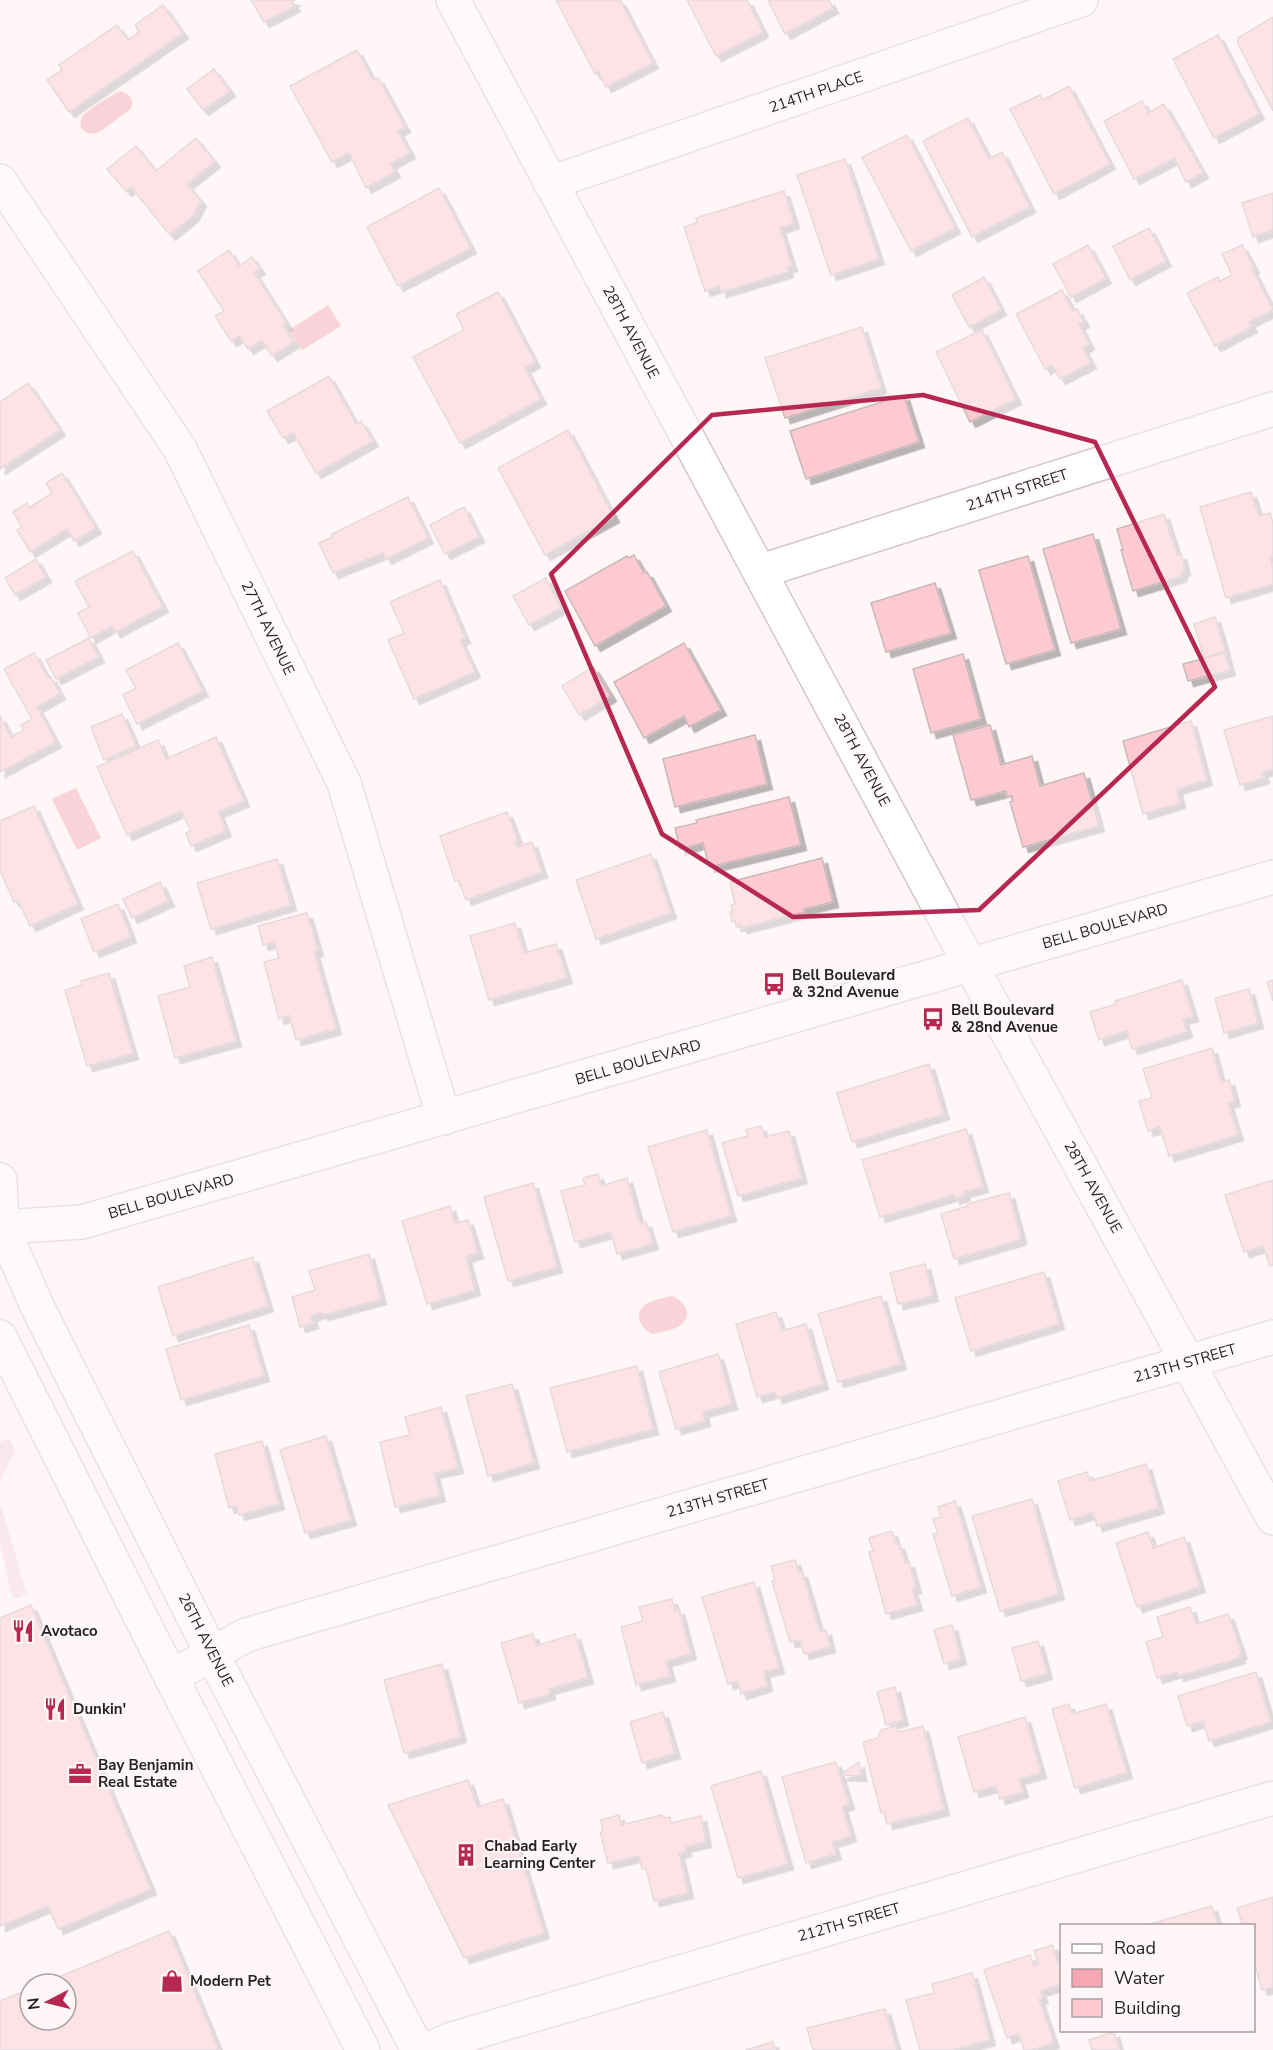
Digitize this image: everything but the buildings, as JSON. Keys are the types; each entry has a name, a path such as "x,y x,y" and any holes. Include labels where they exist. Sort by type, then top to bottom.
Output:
{"street":[{"name":"28TH AVENUE","path":"453,0 1273,1518"},
{"name":"214TH PLACE","path":"550,183 1081,0"},
{"name":"27TH AVENUE","path":"0,181 180,449 345,783 444,1118"},
{"name":"214TH STREET","path":"761,571 1273,409"},
{"name":"BELL BOULEVARD","path":"1,1228 82,1222 1273,877"},
{"name":"26TH AVENUE","path":"0,1180 1,1228 38,1308 212,1654 418,2050"},
{"path":"0,1337 171,1677 363,2050"},
{"name":"213TH STREET","path":"171,1677 246,1635 1273,1337"},
{"name":"212TH STREET","path":"426,2050 463,2036 1273,1798"}],"highlighted area":[{"path":"923,395 1095,442 1215,687 979,910 793,917 662,834 551,574 712,415"}],"shaded area":[{"path":"9,1438 15,1451 0,1482 0,1442"},
{"path":"0,1503 27,1594 15,1599 12,1597 0,1543"}],"water":[{"path":"120,91 130,97 131,108 101,131 91,134 83,130 82,117"},
{"path":"328,305 341,326 302,350 289,330"},
{"path":"76,788 101,838 77,850 52,799"},
{"path":"672,1296 684,1304 687,1312 685,1321 671,1330 653,1334 649,1332 640,1322 641,1309 658,1299"}],"place":[{"name":"Bell Boulevard & 32nd Avenue","path":"774,984"},
{"name":"Bell Boulevard & 28nd Avenue","path":"933,1019"},
{"name":"Avotaco","path":"23,1631"},
{"name":"Dunkin'","path":"55,1709"},
{"name":"Bay Benjamin Real Estate","path":"80,1774"},
{"name":"Chabad Early Learning Center","path":"466,1855"},
{"name":"Modern Pet","path":"172,1981"}]}
